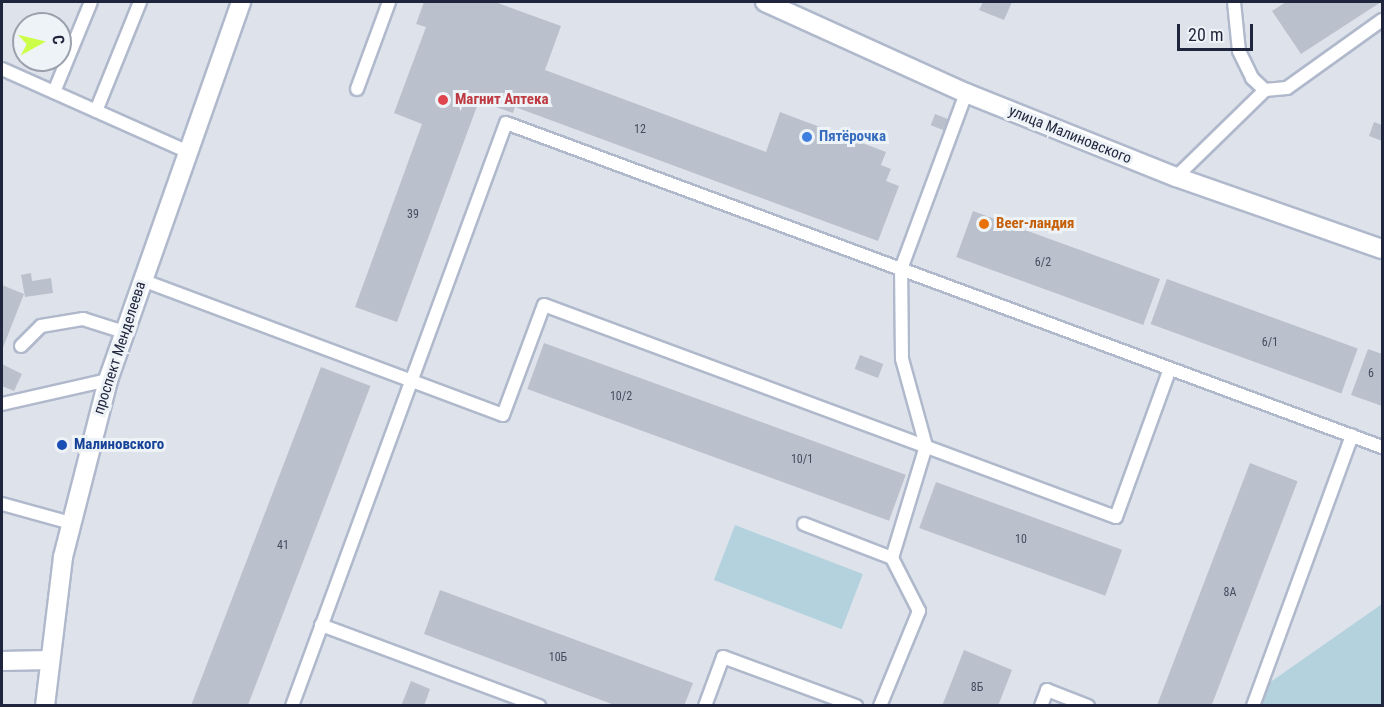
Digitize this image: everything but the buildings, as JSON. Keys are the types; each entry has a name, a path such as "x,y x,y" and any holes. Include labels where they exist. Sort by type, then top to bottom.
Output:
{"main road":[{"name":"проспект Менделеева","path":"45,705 49,660 71,523 108,380 241,2"},
{"name":"улица Малиновского","path":"765,2 966,93 1176,177 1383,249"},
{"path":"2,661 49,660"}],"lane":[{"path":"54,92 91,2"},
{"path":"96,111 140,2"},
{"path":"357,89 389,2"},
{"path":"1234,2 1239,51 1252,78 1265,90"},
{"path":"1176,177 1265,90 1287,88 1383,20"},
{"path":"2,69 188,152"},
{"path":"892,558 926,446 902,359 901,269 966,93"},
{"path":"292,705 506,123 1383,447"},
{"path":"142,280 503,415 544,305 1116,517 1170,369"},
{"path":"21,346 41,326 83,319 124,332"},
{"path":"2,404 108,380"},
{"path":"1253,705 1352,436"},
{"path":"2,504 71,523"},
{"path":"804,524 892,558 920,611 880,705"},
{"path":"321,625 539,705"},
{"path":"705,705 723,657 855,705"},
{"path":"1041,705 1047,690 1073,703 1088,705"}],"shaded area":[{"path":"735,525 863,574 842,629 714,580"},
{"path":"1382,604 1382,705 1243,706 1259,690"}],"place":[{"name":"Магнит Аптека","path":"443,100"},
{"name":"Пятёрочка","path":"807,137"},
{"name":"Beer-ландия","path":"984,224"},
{"name":"Малиновского","path":"62,445"}]}
